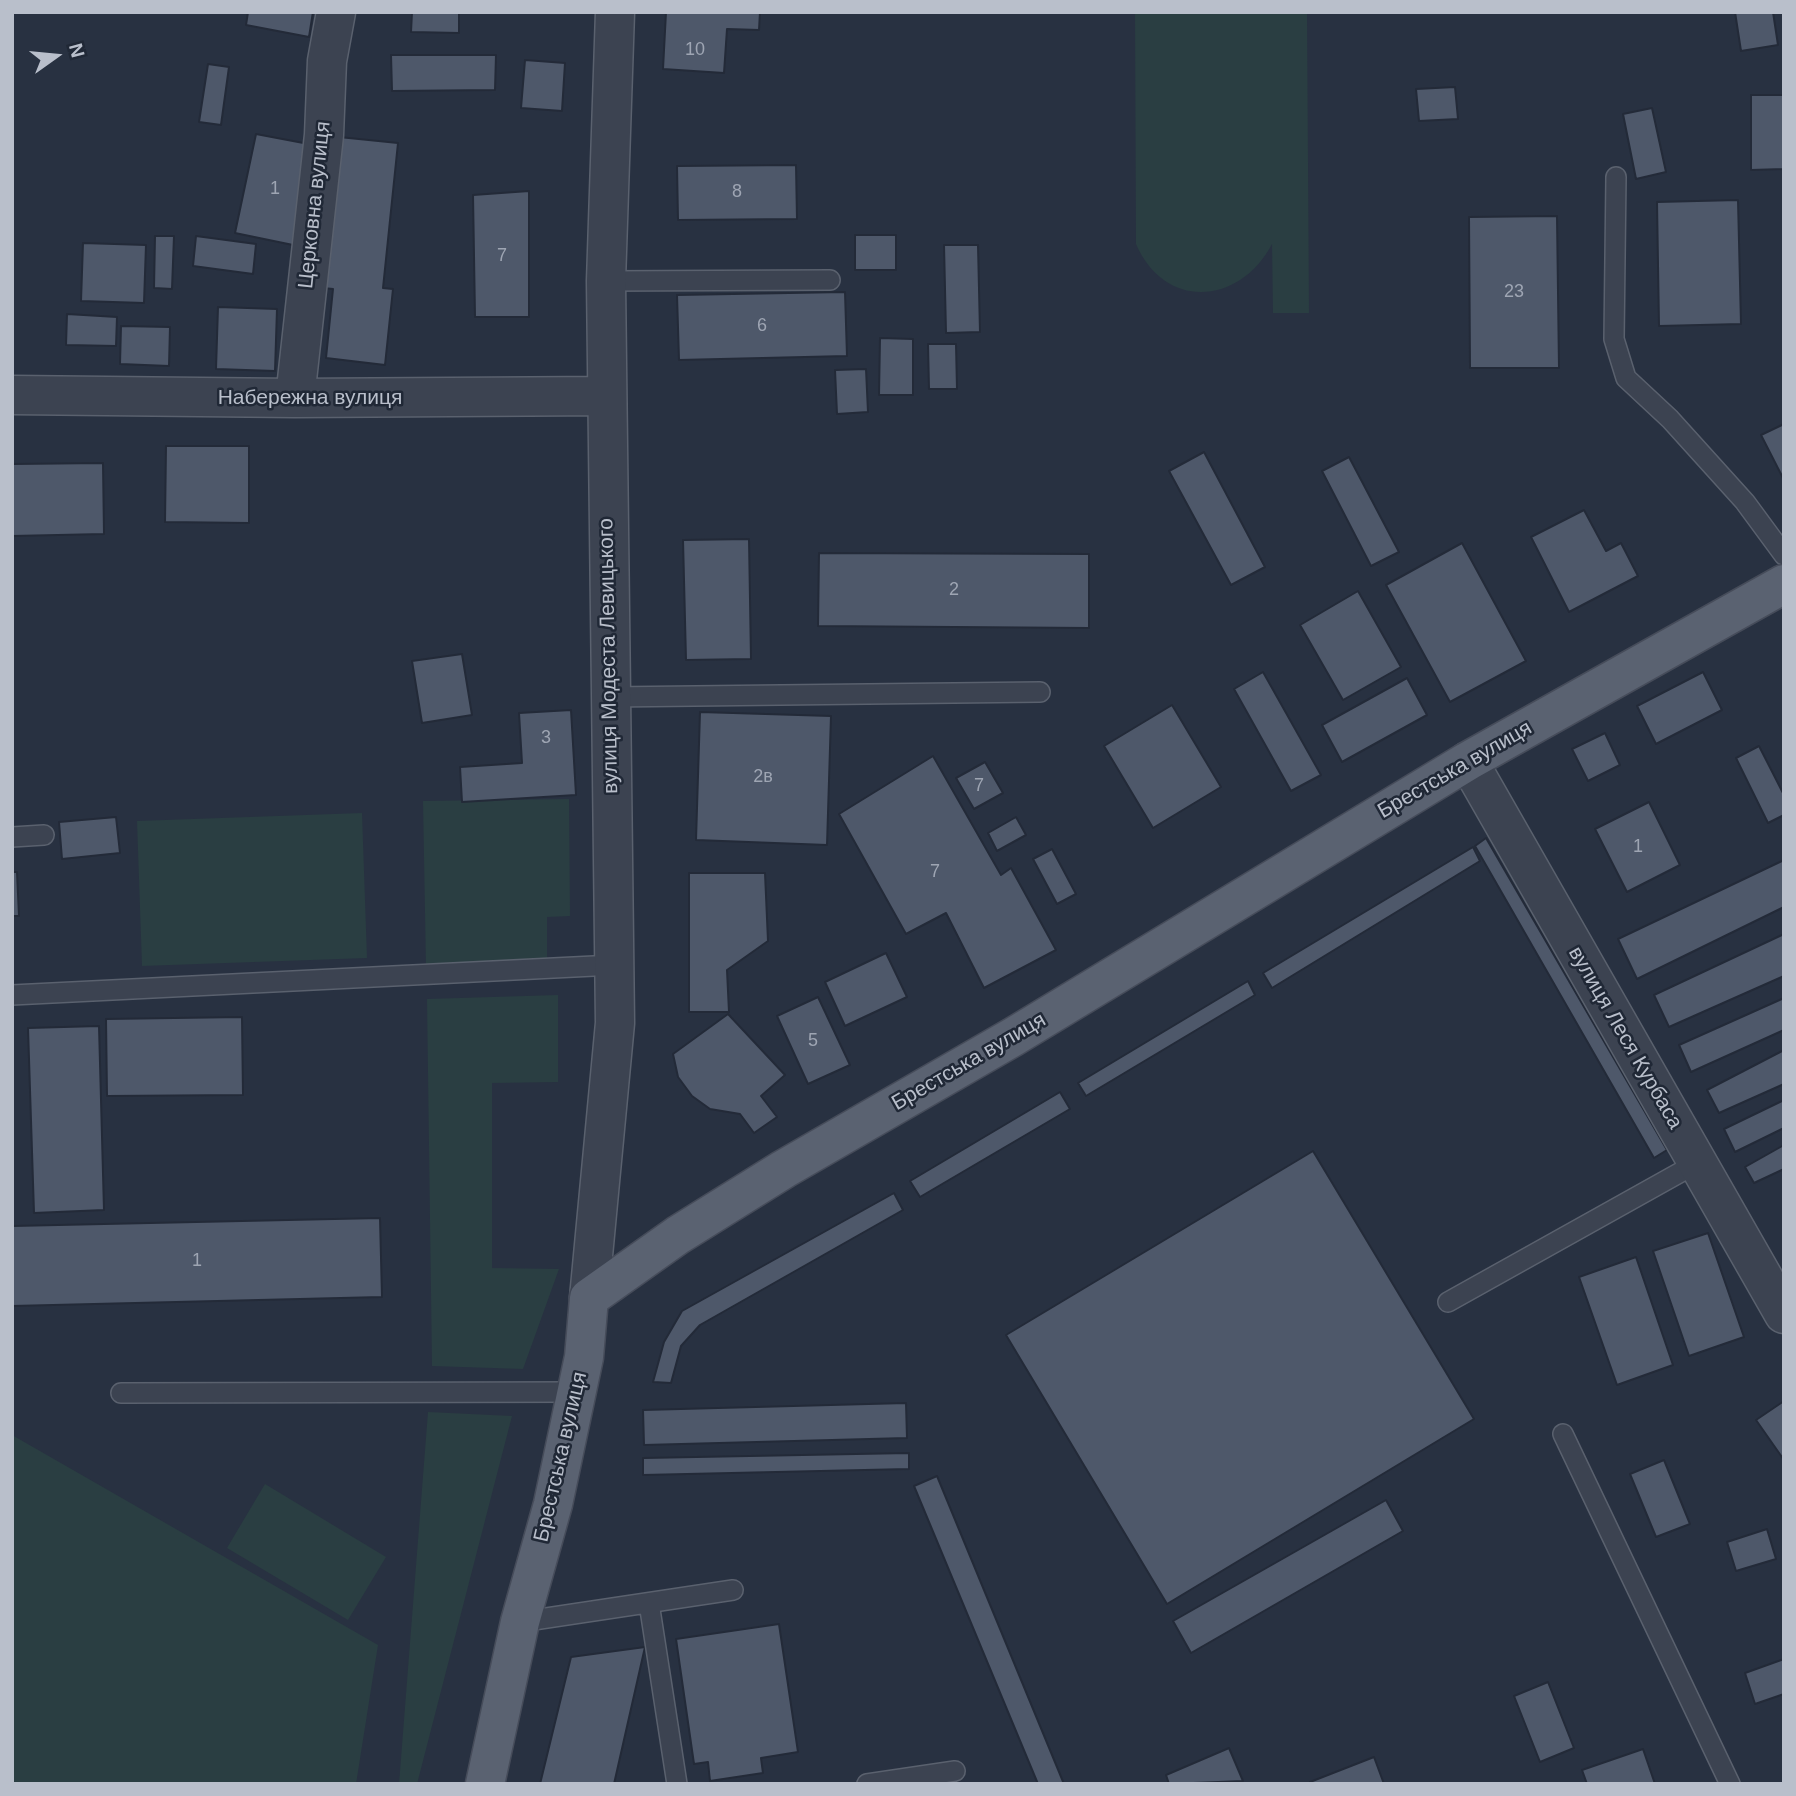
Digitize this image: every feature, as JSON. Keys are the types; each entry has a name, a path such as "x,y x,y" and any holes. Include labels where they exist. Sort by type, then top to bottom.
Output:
{"main road":[{"name":"Брестська вулиця","path":"485,1784 520,1622 553,1504 577,1392 589,1298 678,1235 784,1169 1013,1037 1468,761 1784,584"}],"street":[{"name":"Церковна вулиця","path":"295,398 324,135 327,61 335,12"},
{"name":"вулиця Модеста Левицького","path":"589,1298 615,1023 606,281 615,12"},
{"name":"Набережна вулиця","path":"12,395 295,398 607,396"},
{"name":"вулиця Леся Курбаса","path":"1468,761 1784,1314"}],"lane":[{"path":"1616,177 1614,339 1626,378 1670,419 1745,502 1784,555"},
{"path":"606,281 830,280"},
{"path":"609,697 1040,692"},
{"path":"12,837 44,835"},
{"path":"12,995 614,965"},
{"path":"1448,1302 1697,1163"},
{"path":"121,1392 577,1392"},
{"path":"1563,1434 1730,1784"},
{"path":"520,1622 733,1590"},
{"path":"649,1603 677,1784"},
{"path":"867,1784 955,1770"}],"green space":[{"path":"1135,12 1307,12 1309,313 1273,313 1272,244 1258,264 1241,279 1223,288 1203,292 1183,290 1165,281 1149,266 1136,244"},
{"path":"569,799 570,916 547,917 547,967 426,968 423,801"},
{"path":"362,813 367,958 142,966 137,821"},
{"path":"558,995 558,1082 492,1083 492,1268 559,1269 523,1369 432,1366 427,999"},
{"path":"428,1412 512,1416 417,1784 399,1784"},
{"path":"12,1435 378,1645 356,1784 12,1784"},
{"path":"265,1484 386,1557 348,1620 227,1548"}],"building":[{"path":"248,12 313,12 309,37 246,25"},
{"path":"412,12 459,12 459,33 411,32"},
{"path":"666,12 760,12 759,30 727,29 724,73 663,69"},
{"path":"1735,12 1773,12 1778,45 1741,51"},
{"path":"391,55 496,55 495,90 392,91"},
{"path":"525,60 565,63 562,111 521,108"},
{"path":"208,64 229,67 221,125 199,122"},
{"path":"1455,87 1458,119 1419,121 1416,89"},
{"path":"1751,95 1784,95 1784,169 1751,170"},
{"path":"1652,108 1666,172 1636,179 1623,114"},
{"path":"256,134 314,145 293,245 235,233"},
{"path":"339,137 398,143 383,288 393,289 385,365 326,358 333,289 323,288"},
{"path":"796,165 797,219 678,220 677,166"},
{"path":"529,191 529,317 475,317 473,195"},
{"path":"1738,200 1741,324 1659,326 1657,202"},
{"path":"1557,216 1559,368 1470,368 1469,217"},
{"path":"855,235 896,235 896,270 855,270"},
{"path":"155,236 174,236 172,289 154,288"},
{"path":"196,236 256,244 253,274 193,266"},
{"path":"83,243 146,245 144,303 81,301"},
{"path":"944,245 978,245 980,332 946,333"},
{"path":"845,292 847,356 679,360 677,295"},
{"path":"218,307 277,309 275,371 216,369"},
{"path":"67,314 117,317 116,346 66,345"},
{"path":"121,326 170,327 169,366 120,364"},
{"path":"880,338 913,339 913,395 879,395"},
{"path":"928,344 956,344 957,389 929,389"},
{"path":"866,369 868,412 837,414 835,370"},
{"path":"1784,424 1784,480 1761,435"},
{"path":"166,446 249,446 249,523 165,522"},
{"path":"1204,452 1265,567 1231,585 1169,471"},
{"path":"1349,457 1399,552 1371,566 1322,471"},
{"path":"103,463 104,534 12,536 12,464"},
{"path":"1584,510 1606,551 1621,543 1638,576 1569,612 1531,537"},
{"path":"749,539 751,659 686,660 683,540"},
{"path":"1462,543 1526,661 1450,702 1386,585"},
{"path":"819,553 1089,554 1089,628 818,626"},
{"path":"1358,591 1401,667 1343,700 1300,625"},
{"path":"462,654 472,715 422,723 412,661"},
{"path":"1263,672 1321,775 1291,791 1234,689"},
{"path":"1703,672 1722,710 1656,744 1637,706"},
{"path":"1407,678 1427,715 1342,762 1322,725"},
{"path":"1172,705 1221,787 1153,828 1104,746"},
{"path":"571,710 576,795 462,802 460,767 522,763 519,713"},
{"path":"700,712 831,716 827,845 696,840"},
{"path":"1605,733 1620,765 1588,781 1572,749"},
{"path":"1759,746 1784,795 1784,815 1768,823 1736,758"},
{"path":"933,756 1001,875 1011,868 1056,950 984,988 946,913 906,934 839,814"},
{"path":"985,762 1003,793 974,809 956,778"},
{"path":"1649,802 1680,865 1627,892 1595,829"},
{"path":"116,817 120,853 62,859 59,822"},
{"path":"1016,817 1026,835 997,851 988,833"},
{"path":"1486,838 1667,1150 1654,1158 1475,846"},
{"path":"1473,847 1480,861 1272,988 1263,973"},
{"path":"1052,849 1076,894 1057,904 1033,859"},
{"path":"1784,860 1784,907 1637,979 1618,939"},
{"path":"12,872 17,872 19,916 12,916"},
{"path":"689,873 765,873 768,941 727,970 729,1012 689,1012"},
{"path":"1784,934 1784,976 1669,1027 1654,995"},
{"path":"886,953 907,997 845,1026 825,982"},
{"path":"1248,981 1255,995 1086,1096 1078,1083"},
{"path":"818,997 850,1065 808,1084 777,1016"},
{"path":"1784,998 1784,1030 1691,1072 1679,1045"},
{"path":"728,1014 785,1075 761,1096 777,1117 754,1133 740,1114 710,1109 692,1096 678,1077 673,1054"},
{"path":"242,1017 243,1095 107,1096 106,1019"},
{"path":"99,1026 104,1210 34,1213 28,1028"},
{"path":"1784,1050 1784,1084 1719,1113 1707,1090"},
{"path":"1060,1092 1070,1109 920,1197 910,1181"},
{"path":"1784,1100 1784,1128 1735,1152 1724,1129"},
{"path":"1784,1145 1784,1169 1754,1183 1745,1167"},
{"path":"1313,1151 1474,1419 1167,1604 1006,1335"},
{"path":"894,1193 903,1210 700,1325 681,1346 671,1383 653,1382 664,1342 682,1311"},
{"path":"380,1218 382,1297 12,1306 12,1226"},
{"path":"1708,1233 1744,1337 1689,1356 1653,1251"},
{"path":"1636,1257 1673,1365 1617,1385 1579,1277"},
{"path":"1784,1401 1784,1460 1756,1420"},
{"path":"906,1403 907,1438 644,1445 643,1410"},
{"path":"909,1453 909,1469 643,1475 643,1458"},
{"path":"1664,1460 1690,1524 1656,1537 1630,1474"},
{"path":"937,1476 1064,1784 1038,1784 914,1486"},
{"path":"1386,1500 1403,1531 1191,1653 1173,1621"},
{"path":"1767,1529 1776,1559 1736,1571 1727,1542"},
{"path":"779,1624 798,1752 761,1758 763,1773 710,1781 708,1762 694,1764 676,1639"},
{"path":"645,1647 614,1784 540,1784 571,1657"},
{"path":"1784,1659 1784,1694 1755,1704 1745,1673"},
{"path":"1548,1682 1574,1748 1540,1762 1514,1696"},
{"path":"1229,1748 1243,1781 1169,1784 1166,1775"},
{"path":"1643,1749 1655,1784 1587,1784 1582,1770"},
{"path":"1374,1757 1384,1784 1310,1782"}]}
